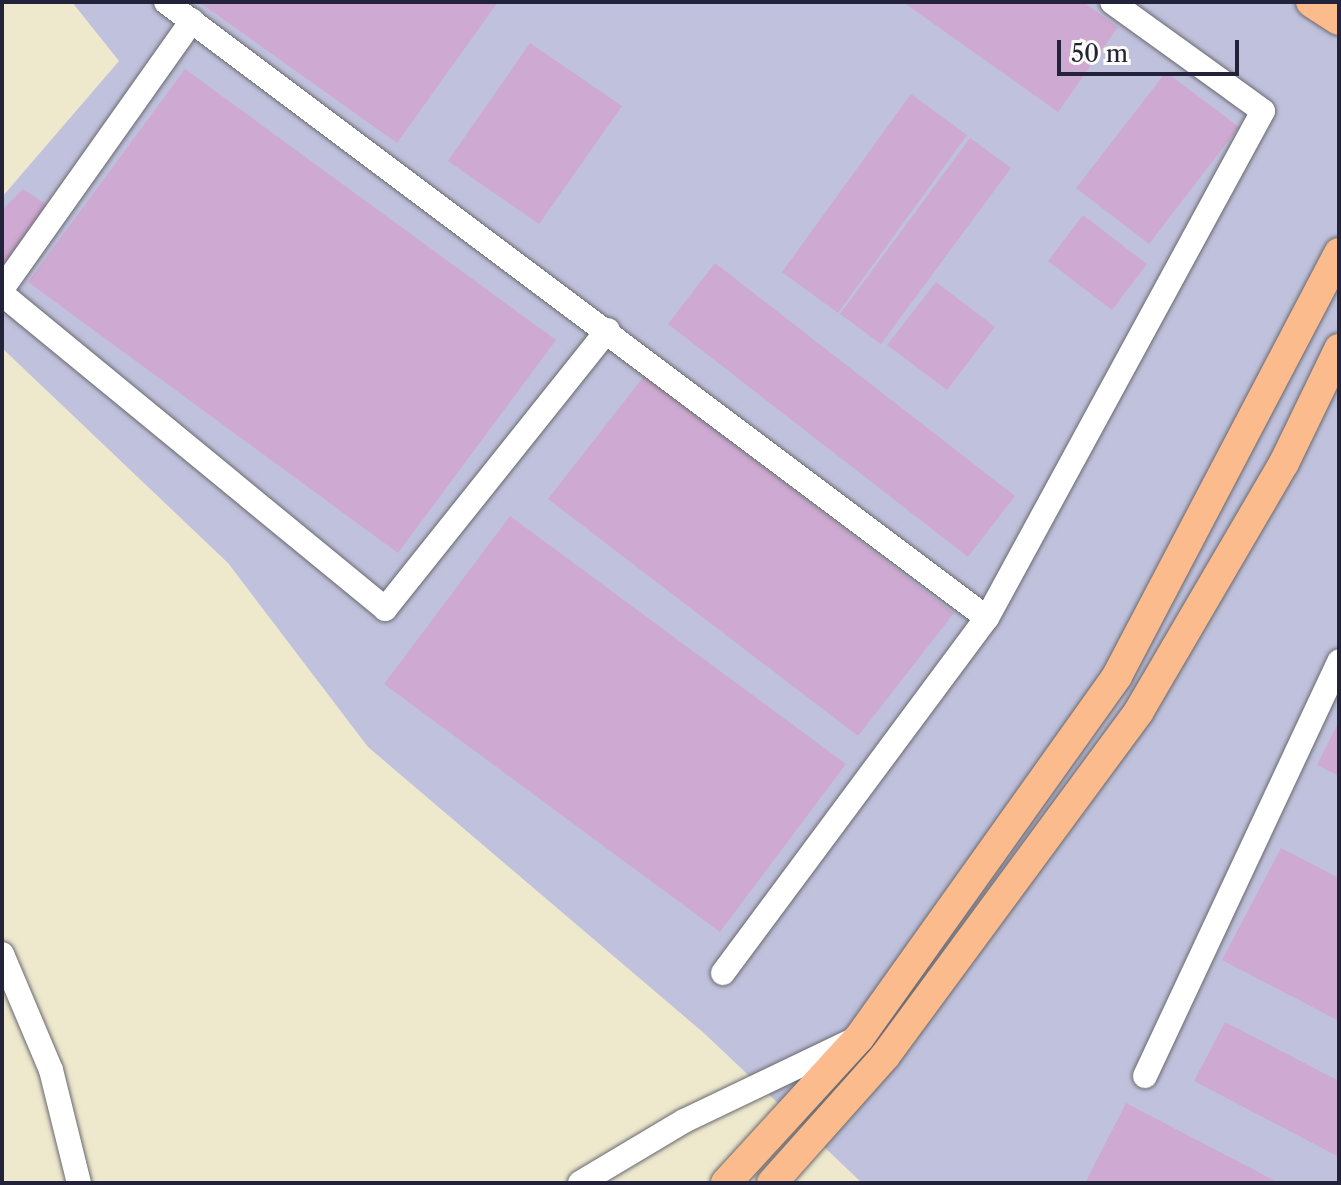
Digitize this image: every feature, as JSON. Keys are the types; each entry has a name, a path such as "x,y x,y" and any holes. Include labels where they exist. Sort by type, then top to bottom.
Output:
{"main road":[{"path":"1311,2 1339,20"},
{"path":"726,1183 859,1038 1117,676 1339,253"},
{"path":"772,1183 885,1056 1139,711 1284,463 1339,349"}],"street":[{"path":"166,2 608,330 987,618"},
{"path":"723,973 987,618 1263,111 1112,2"},
{"path":"192,21 2,292 385,609 608,330"},
{"path":"1145,1076 1339,661"},
{"path":"2,954 51,1070 79,1183"},
{"path":"580,1183 684,1121 859,1038"}],"shaded area":[{"path":"72,2 1339,2 1339,1183 862,1183 705,1034 368,747 228,563 2,348 2,197 119,61"}],"building":[{"path":"199,2 498,2 397,143"},
{"path":"903,2 1083,2 1118,27 1058,112"},
{"path":"530,43 622,106 539,224 448,161"},
{"path":"185,69 556,340 398,553 28,282"},
{"path":"1166,72 1239,127 1149,244 1076,188"},
{"path":"911,94 967,135 838,313 782,272"},
{"path":"970,138 1011,168 881,344 840,314"},
{"path":"23,189 47,205 2,273 2,210"},
{"path":"1083,215 1147,264 1112,310 1048,261"},
{"path":"715,263 1015,496 968,557 668,324"},
{"path":"936,282 995,327 947,390 887,345"},
{"path":"644,376 954,613 858,736 548,499"},
{"path":"510,516 846,764 720,932 384,684"},
{"path":"1339,721 1339,776 1317,765"},
{"path":"1281,848 1339,878 1339,1021 1222,960"},
{"path":"1225,1022 1339,1081 1339,1157 1194,1081"},
{"path":"1126,1103 1279,1183 1085,1183"}]}
